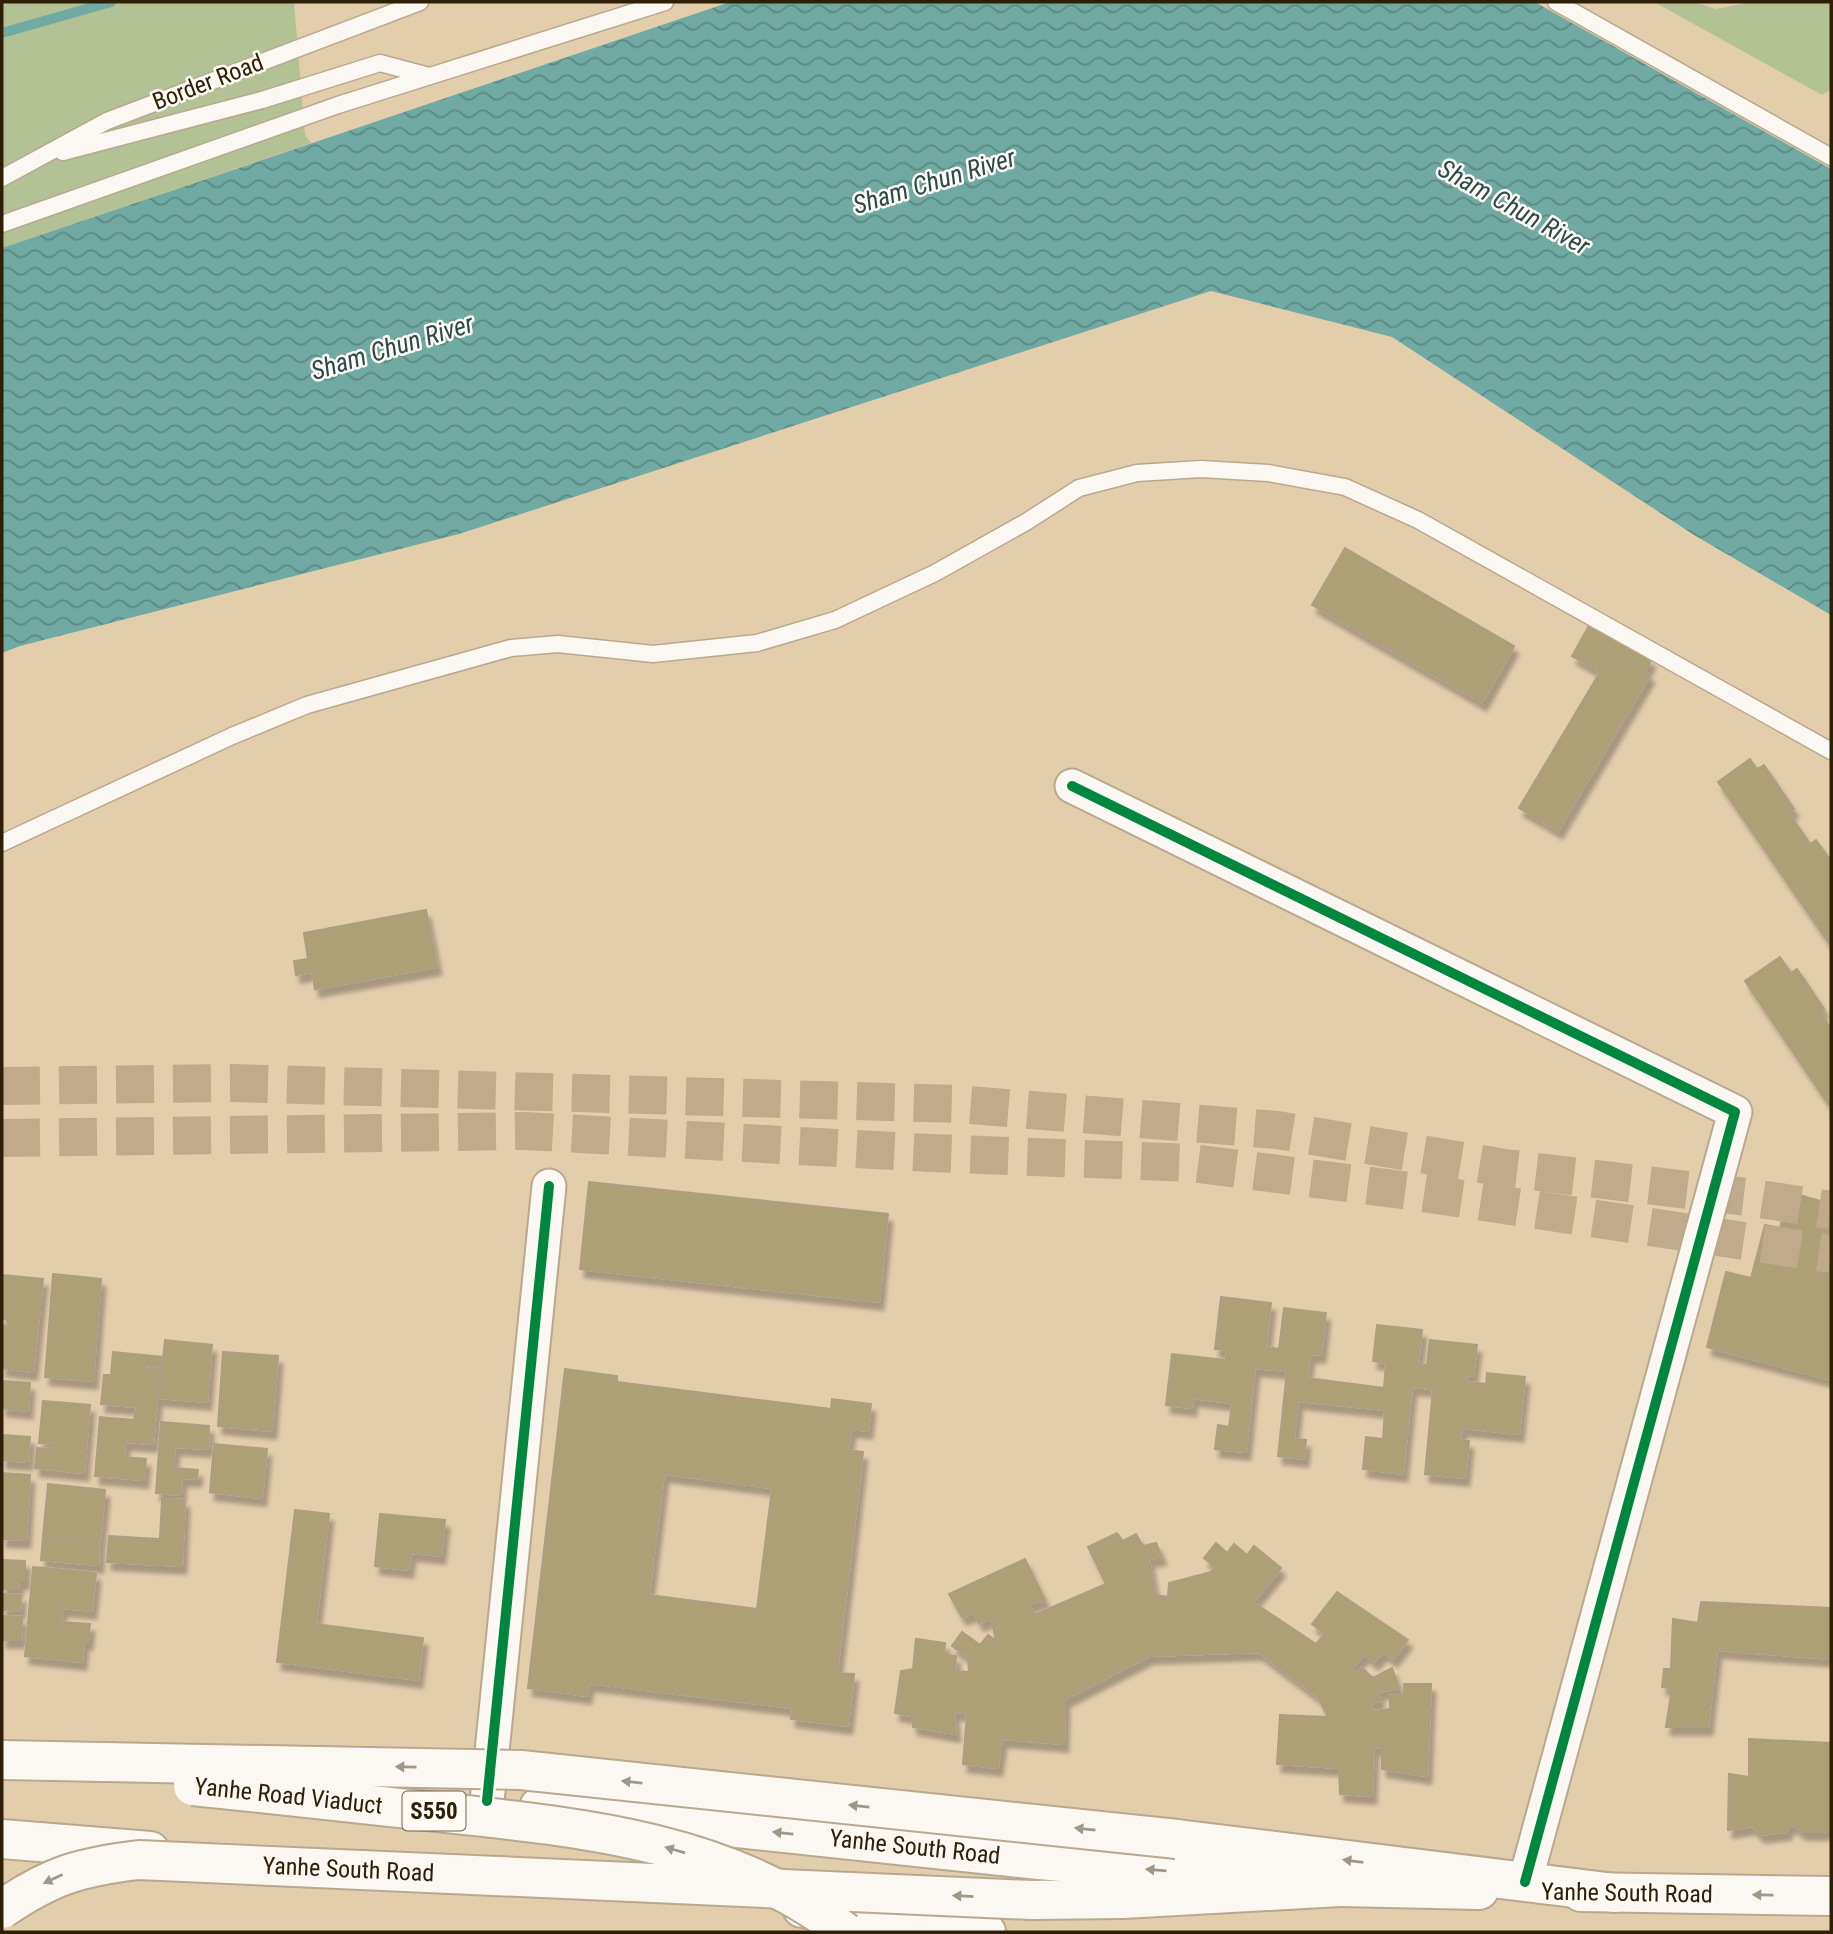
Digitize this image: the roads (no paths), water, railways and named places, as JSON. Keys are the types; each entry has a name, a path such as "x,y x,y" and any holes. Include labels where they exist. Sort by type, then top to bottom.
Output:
{"main road":[{"name":"Yanhe South Road","path":"2,1754 487,1801 1015,1857 1340,1887 1831,1896"},
{"path":"2,1763 521,1770 1177,1839 1615,1893"},
{"name":"Yanhe Road Viaduct","path":"2,1763 550,1824 627,1836 738,1870 790,1897 845,1932"},
{"name":"Yanhe South Road","path":"2,1839 743,1901 970,1931"},
{"path":"2,1909 30,1890 61,1875 97,1865 139,1860 1031,1900 1123,1899 1340,1887"}],"street":[{"path":"1072,786 1735,1112 1525,1882"},
{"path":"487,1801 549,1186"}],"lane":[{"name":"Border Road","path":"2,178 107,121 420,2"},
{"path":"2,225 338,105 665,2"},
{"path":"1556,2 1831,157"},
{"path":"37,158 262,100 380,63 430,76"},
{"path":"2,843 232,736 307,705 511,648 558,644 653,654 757,643 835,620 935,573 1026,522 1079,488 1138,473 1201,469 1268,473 1345,487 1418,520 1831,751"}],"water":[{"name":"Sham Chun River","path":"730,2 1535,2 1831,169 1831,615 1694,535 1392,337 1211,291 459,534 20,646 2,653 2,248"}],"waterway":[{"path":"2,33 111,2"}],"tunnel":[{"path":"2,1086 232,1083 957,1104 1277,1130 1505,1168 1747,1197 1831,1210"},
{"path":"2,1138 524,1131 930,1153 1192,1163 1410,1191 1831,1254"}]}
